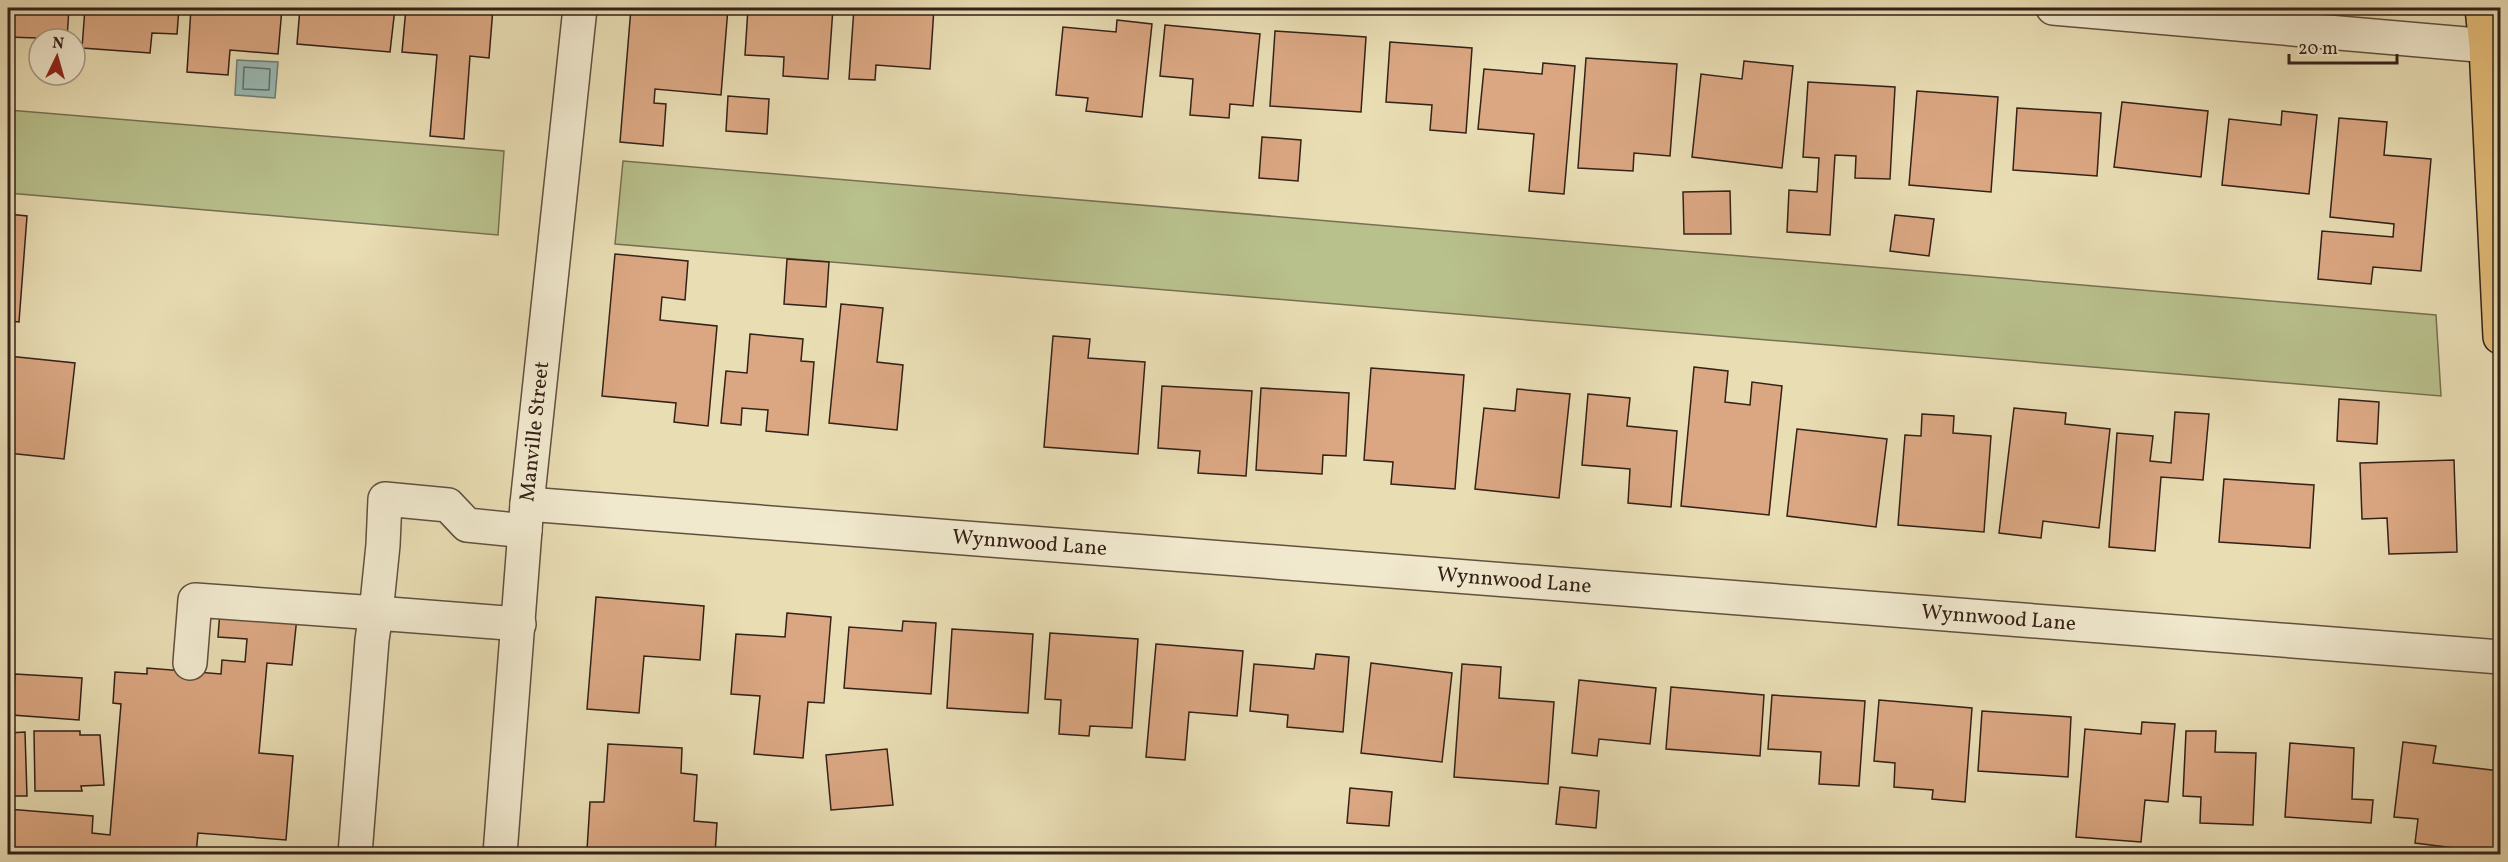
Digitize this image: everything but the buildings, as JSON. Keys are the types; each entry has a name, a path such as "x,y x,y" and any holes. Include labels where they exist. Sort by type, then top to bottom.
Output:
{"main road":[{"path":"2482,8 2493,47 2500,337"}],"street":[{"name":"Manville Street","path":"500,855 526,518 580,8"},
{"path":"2053,8 2493,47"},
{"name":"Wynnwood Lane","path":"376,613 384,545 385,499 448,505 467,525 526,518 2500,657"},
{"path":"190,663 195,600 519,624"},
{"path":"355,855 376,613"}],"green space":[{"path":"8,110 504,151 498,235 8,193"},
{"path":"623,161 2436,315 2441,396 615,244"}],"water":[{"path":"237,60 278,62 275,98 235,95"}]}
